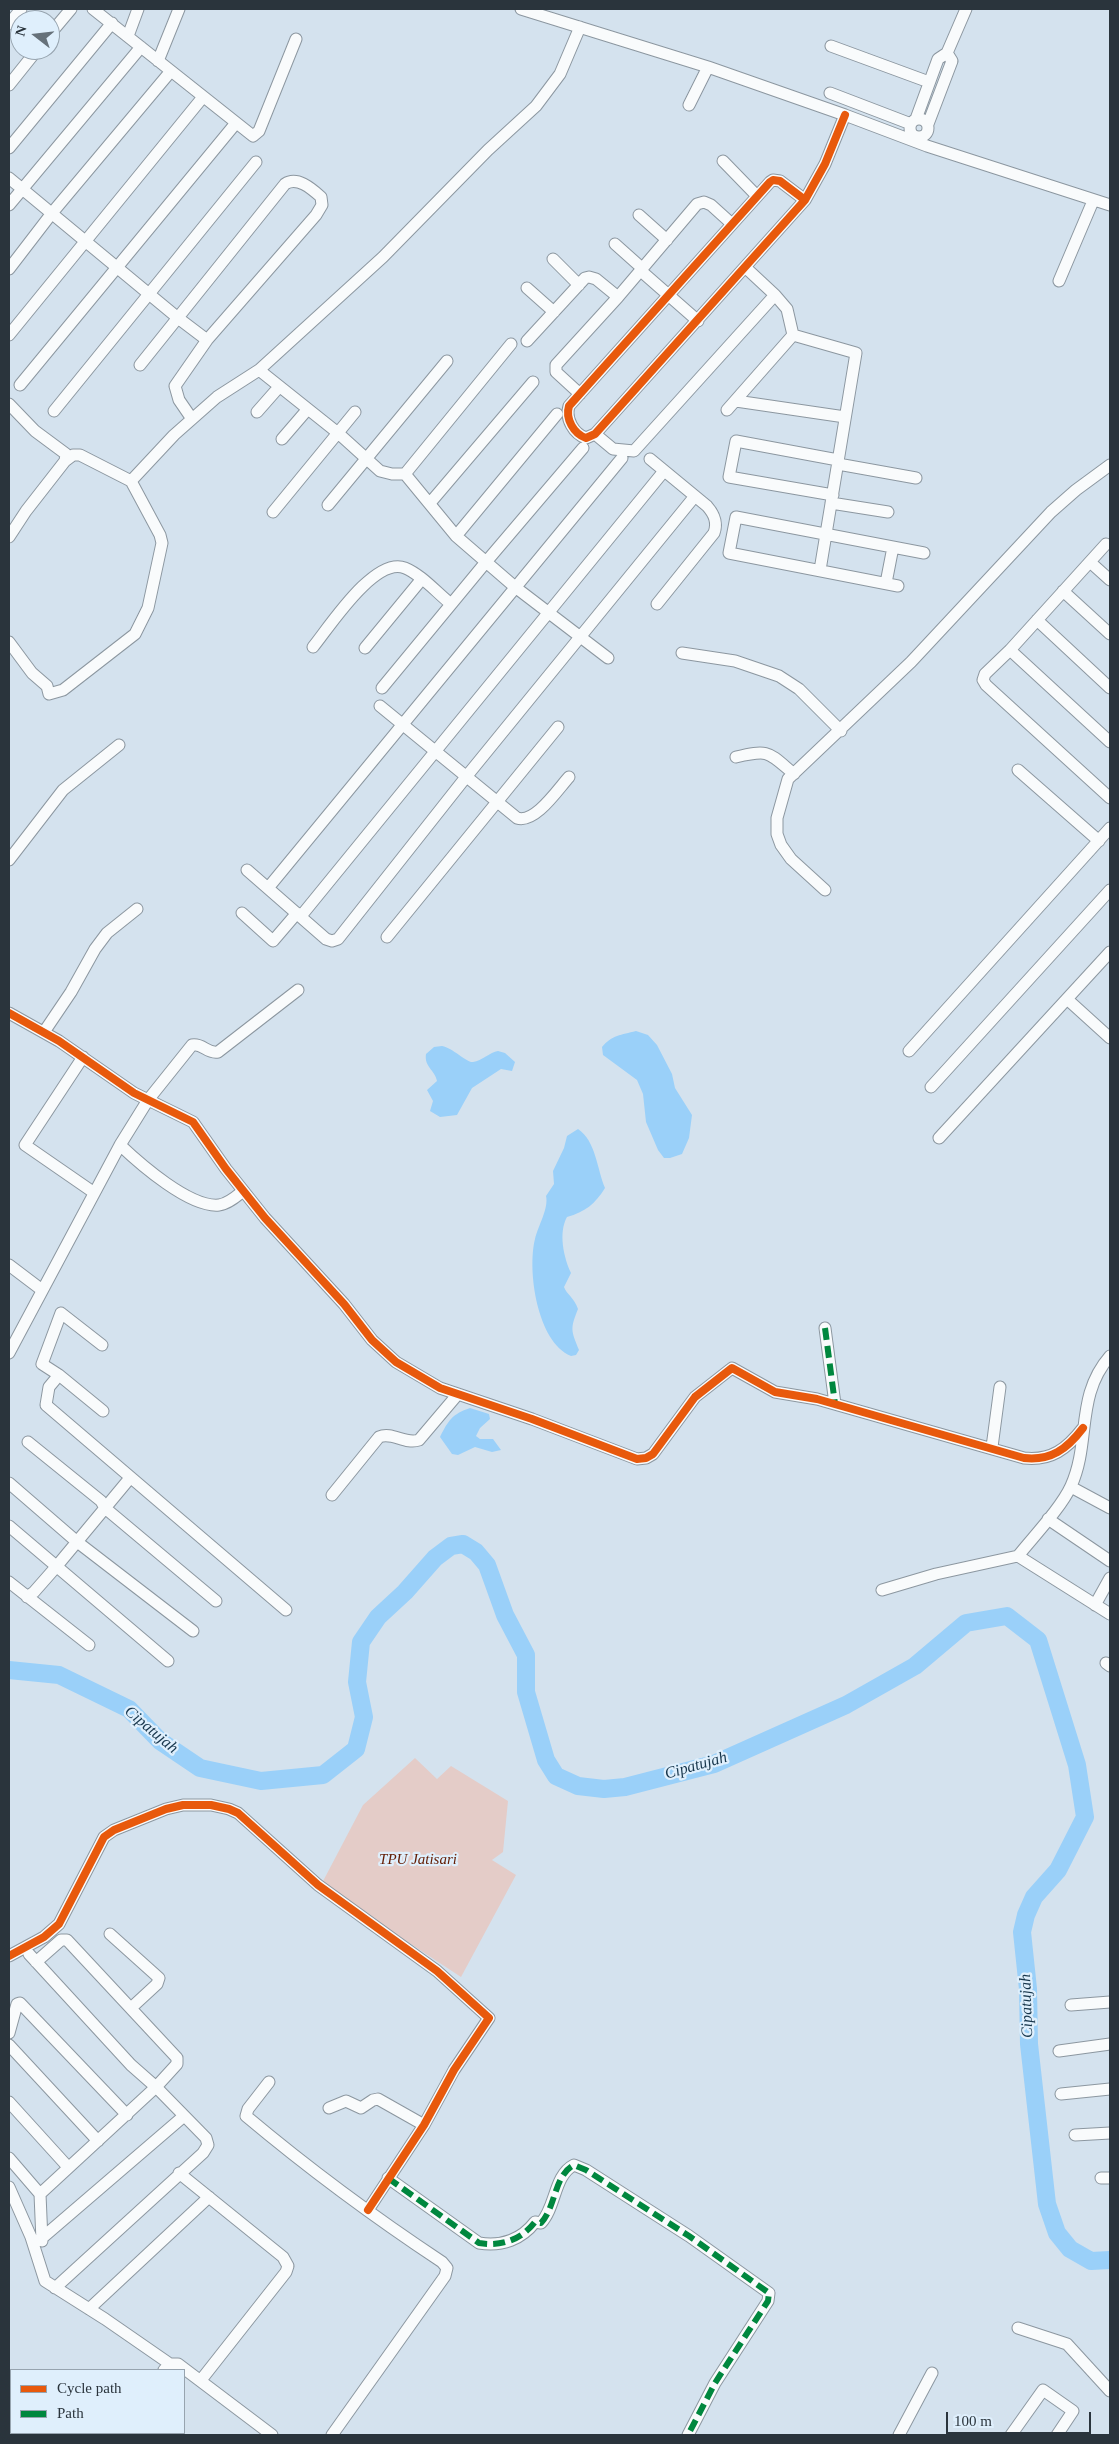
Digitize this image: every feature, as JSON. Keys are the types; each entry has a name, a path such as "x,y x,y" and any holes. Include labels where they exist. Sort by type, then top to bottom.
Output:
{"street":[{"path":"9,24 22,9"},
{"path":"60,22 71,9"},
{"path":"94,9 251,135 257,135 296,39"},
{"path":"128,36 138,9"},
{"path":"158,61 179,9"},
{"path":"521,9 708,67 845,115 910,127 923,119 927,135"},
{"path":"927,135 946,58 966,9"},
{"path":"9,148 112,23"},
{"path":"131,481 192,419 217,397 259,370 383,257 488,150 536,106 560,74 580,27"},
{"path":"831,46 929,82"},
{"path":"9,205 141,47"},
{"path":"910,127 929,82 946,58"},
{"path":"9,85 29,60"},
{"path":"689,105 708,67"},
{"path":"9,269 52,213 171,71"},
{"path":"830,93 927,135 1110,205"},
{"path":"9,335 203,96"},
{"path":"805,200 776,180 770,182 569,406 568,418 579,435 589,438 595,434 746,268 805,200 825,164 845,115"},
{"path":"20,385 236,123"},
{"path":"723,161 757,196"},
{"path":"54,411 256,162"},
{"path":"9,178 207,340"},
{"path":"140,365 285,184 291,181 298,181 322,198 322,205 316,215 207,340 175,386 179,400 192,419"},
{"path":"1059,281 1093,200"},
{"path":"580,394 556,372 556,365 667,240 701,202 711,205 732,224"},
{"path":"640,215 667,240"},
{"path":"615,244 698,321"},
{"path":"553,259 579,285"},
{"path":"746,268 787,309 793,335"},
{"path":"527,341 585,278 592,277 618,297"},
{"path":"527,288 554,312"},
{"path":"595,434 613,449 634,451 775,295"},
{"path":"727,410 793,335"},
{"path":"793,335 856,353 820,570"},
{"path":"405,474 511,344"},
{"path":"328,506 447,360"},
{"path":"259,370 338,433 380,471 392,474 405,474 456,536 515,588 608,658"},
{"path":"430,503 533,382"},
{"path":"257,412 279,387"},
{"path":"736,400 845,417"},
{"path":"9,404 35,432 66,454 65,461"},
{"path":"282,439 307,410"},
{"path":"273,512 355,412"},
{"path":"456,536 557,414"},
{"path":"888,512 730,477 736,441 916,478"},
{"path":"382,688 583,448"},
{"path":"9,537 26,511 65,461 73,455 83,455 131,481 160,535 162,543 148,608 135,634 63,690 49,694 48,686 32,673 9,642"},
{"path":"268,888 622,458"},
{"path":"650,459 713,513 716,529 657,604"},
{"path":"825,890 791,859 777,834 776,826 781,800 788,779 841,731 911,662 1051,512 1076,490 1110,465"},
{"path":"242,913 273,941 299,915 664,471"},
{"path":"247,870 326,939 332,941 338,939 466,777 695,496"},
{"path":"893,546 892,585 729,553 736,517 826,533 893,546 924,553"},
{"path":"1106,544 986,674 983,682 1110,798"},
{"path":"1090,562 1110,580"},
{"path":"313,647 364,585 376,574 391,566 410,570 451,604"},
{"path":"365,648 421,580"},
{"path":"1063,591 1110,634"},
{"path":"1037,620 1110,688"},
{"path":"1010,650 1110,742"},
{"path":"682,653 735,661 779,676 799,689 841,731"},
{"path":"380,706 517,818 525,820 534,815 569,777"},
{"path":"388,937 558,727"},
{"path":"9,860 63,790 119,745"},
{"path":"736,757 766,752 794,774"},
{"path":"1018,770 1099,841"},
{"path":"909,1051 1110,828"},
{"path":"931,1087 1110,890"},
{"path":"44,1032 71,992 95,949 108,933 137,909"},
{"path":"939,1138 1110,952"},
{"path":"9,1353 93,1192 148,1100 192,1045 198,1044 210,1052 218,1052 298,990"},
{"path":"1067,999 1110,1038"},
{"path":"9,1013 44,1032 148,1100 172,1110 196,1125 243,1191 344,1304 382,1350 421,1378 458,1394 532,1419 637,1459 646,1458 653,1454 695,1396 730,1368 737,1369 765,1388 775,1392 835,1404 992,1447 1024,1458 1042,1458 1062,1450 1083,1428"},
{"path":"83,1058 25,1146 93,1192"},
{"path":"120,1145 136,1162 169,1186 209,1204 220,1205 243,1191"},
{"path":"9,1265 42,1290"},
{"path":"102,1345 61,1313 42,1364 59,1375 104,1411"},
{"path":"825,1328 835,1404"},
{"path":"882,1590 936,1574 1018,1556 1071,1487 1079,1458 1091,1385 1099,1369 1110,1356"},
{"path":"59,1375 49,1387 46,1405 286,1610"},
{"path":"992,1447 1000,1387"},
{"path":"332,1495 379,1437 386,1435 411,1442 418,1440 458,1394"},
{"path":"28,1442 102,1501 105,1508 216,1601"},
{"path":"27,1596 34,1592 56,1567 130,1478"},
{"path":"9,1483 76,1541 193,1631"},
{"path":"1071,1487 1110,1508"},
{"path":"1048,1519 1110,1561"},
{"path":"9,1526 168,1661"},
{"path":"1018,1556 1110,1614"},
{"path":"1095,1605 1110,1578"},
{"path":"9,1582 89,1645"},
{"path":"9,1956 44,1937 59,1924 99,1844 108,1834 176,1806 211,1805 229,1808 246,1819 318,1885 436,1971 489,2017 489,2021 454,2070 424,2125 368,2210"},
{"path":"110,1934 159,1978 157,1984 131,2008"},
{"path":"40,2194 68,2166 156,2088 177,2064 178,2060 67,1940 61,1940 32,1958 131,2065 156,2088 206,2138 208,2145 55,2288"},
{"path":"1071,2005 1110,2002"},
{"path":"9,2033 17,2004 20,2003 127,2115"},
{"path":"1059,2051 1110,2044"},
{"path":"9,2046 98,2141"},
{"path":"268,2082 248,2109 246,2116 286,2149 442,2262 447,2270 332,2435"},
{"path":"1061,2094 1110,2089"},
{"path":"329,2108 348,2101 364,2108 373,2100 378,2099 424,2125"},
{"path":"9,2102 68,2166"},
{"path":"42,2238 184,2116"},
{"path":"1075,2135 1110,2133"},
{"path":"9,2158 40,2194 42,2238 40,2268"},
{"path":"388,2178 480,2243 488,2244 507,2241 526,2234 535,2222 541,2223 547,2217 562,2178 568,2168 574,2165 586,2170 690,2236 759,2283 769,2293 768,2301 719,2376 688,2435"},
{"path":"179,2173 283,2257 288,2266 286,2272 201,2380"},
{"path":"9,2187 31,2237 45,2281 89,2309 167,2367 178,2364 272,2435"},
{"path":"89,2309 209,2197"},
{"path":"1018,2328 1067,2344 1110,2391"},
{"path":"899,2435 932,2373"},
{"path":"1011,2435 1043,2390 1073,2412 1057,2435"}],"green space":[{"name":"TPU Jatisari","path":"415,1758 437,1779 451,1766 508,1801 503,1852 492,1860 516,1875 461,1977 321,1885 363,1805"}],"water":[{"path":"636,1031 648,1035 657,1045 672,1074 675,1088 692,1115 689,1138 682,1154 670,1158 664,1158 658,1150 646,1122 643,1094 637,1080 603,1055 602,1047 609,1040"},
{"path":"442,1046 451,1049 470,1062 498,1051 505,1053 515,1062 512,1071 501,1069 472,1088 457,1115 440,1117 430,1111 433,1101 427,1090 437,1081 428,1065 426,1054 434,1047"},
{"path":"578,1129 589,1141 605,1188 589,1207 567,1217 564,1223 562,1238 564,1253 571,1273 564,1287 578,1309 572,1330 579,1350 576,1355 571,1356 559,1348 550,1336 543,1321 537,1304 532,1268 535,1239 546,1206 546,1196 554,1184 553,1171 564,1148 567,1136"},
{"path":"470,1408 489,1414 490,1419 480,1428 476,1436 480,1439 493,1439 501,1450 492,1452 475,1447 458,1455 452,1454 440,1437 451,1419"}],"waterway":[{"name":"Cipatujah","path":"9,1670 59,1675 129,1709 160,1741 200,1768 261,1781 323,1775 356,1749 364,1717 357,1682 361,1642 378,1617 405,1592 435,1558 451,1546 463,1544 476,1552 487,1565 505,1615 526,1655 526,1692 546,1760 556,1776 578,1786 604,1789 625,1787 714,1764 846,1705 915,1666 966,1623 1007,1616 1038,1640 1077,1765 1085,1817 1058,1870 1034,1897 1026,1915 1022,1932 1028,1989 1029,2044 1047,2204 1057,2233 1070,2249 1091,2261 1110,2260"}],"marked path":[{"path":"825,1328 835,1404"},
{"path":"388,2178 479,2243 496,2244 518,2237 535,2222 541,2223 550,2209 563,2176 574,2165 586,2170 689,2236 769,2293 768,2301 715,2383 688,2435"}],"cycle path":[{"path":"805,200 780,181 773,180 770,182 569,406 569,421 574,430 586,438 595,434 805,200 825,164 845,115"},
{"path":"9,1013 59,1041 134,1093 193,1122 226,1169 265,1218 344,1304 372,1340 396,1362 440,1388 532,1419 637,1459 646,1458 653,1454 695,1397 732,1368 775,1392 817,1399 1024,1458 1042,1458 1058,1452 1071,1442 1083,1428"},
{"path":"9,1956 44,1937 59,1924 104,1837 114,1830 166,1809 183,1805 211,1805 238,1813 318,1885 437,1971 489,2018 454,2070 424,2125 368,2210"}]}
